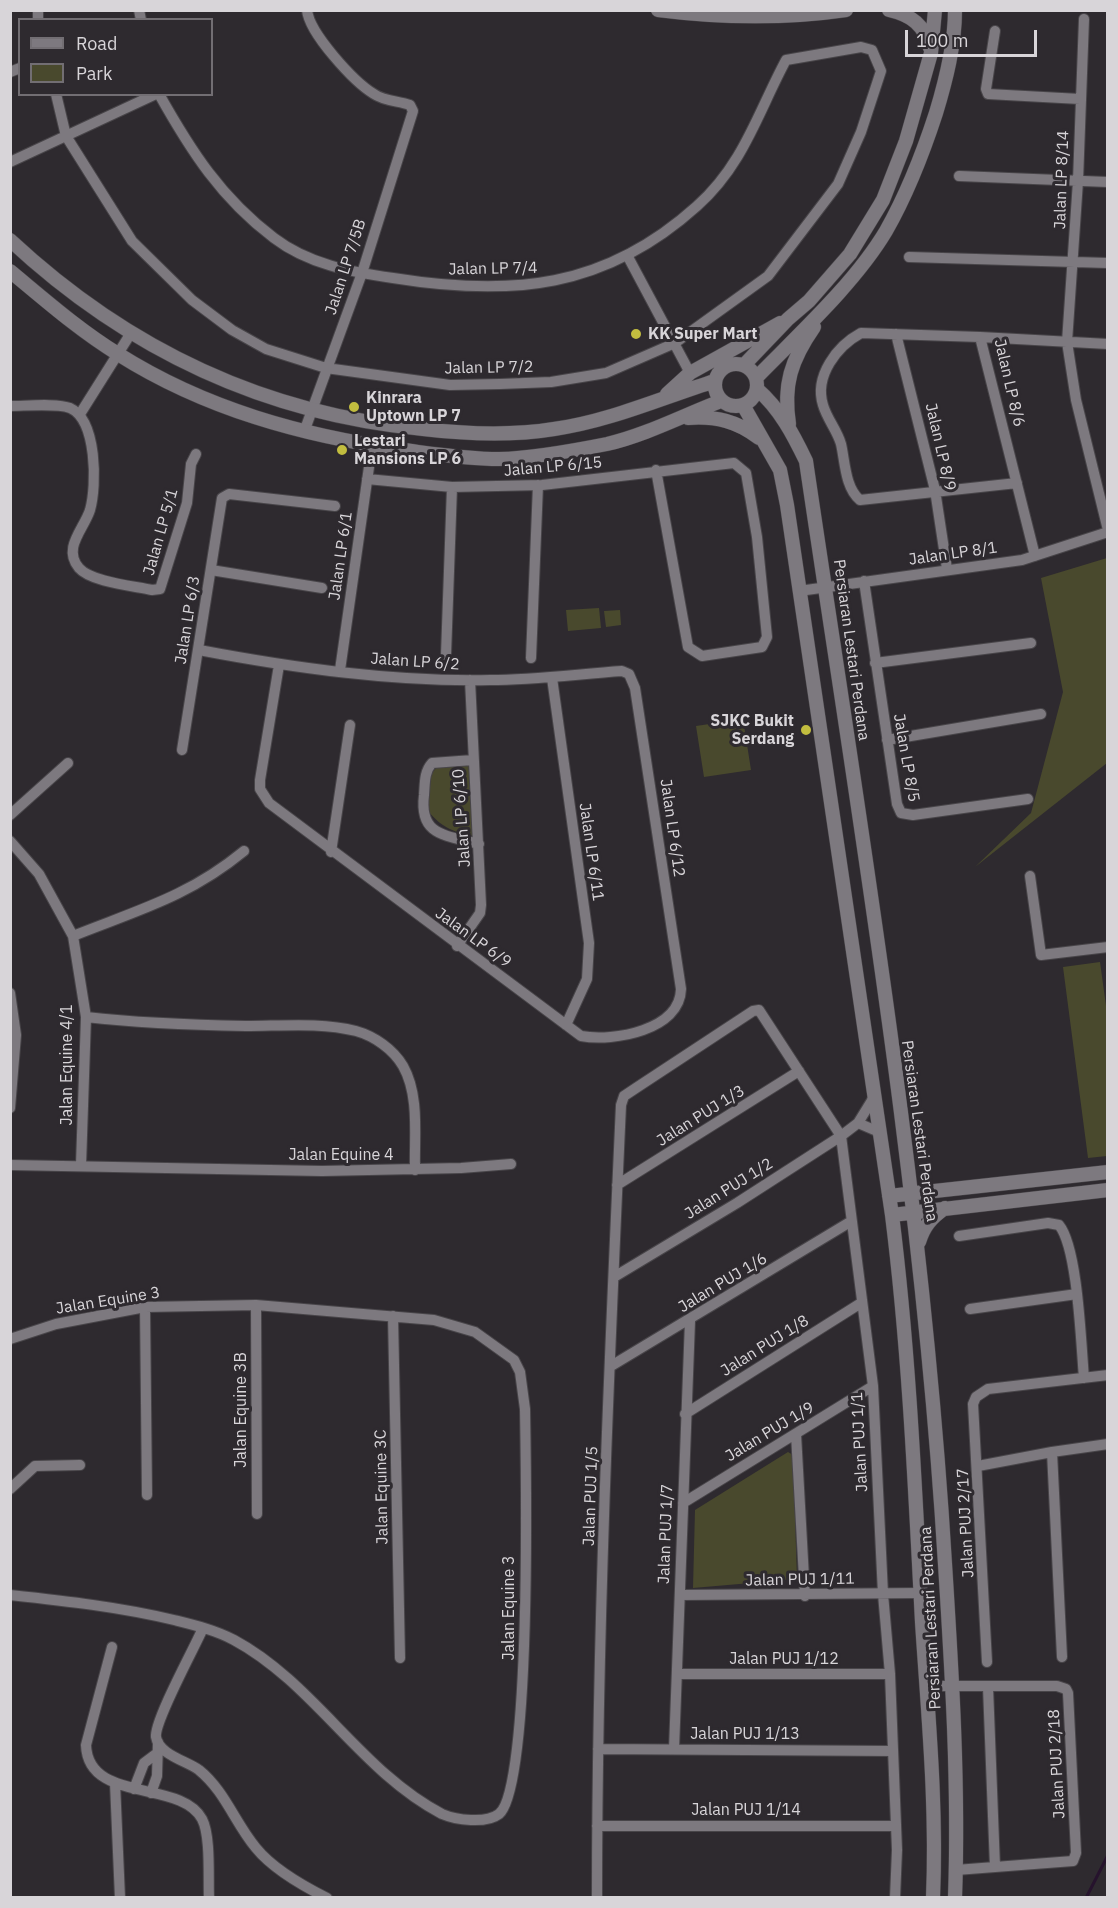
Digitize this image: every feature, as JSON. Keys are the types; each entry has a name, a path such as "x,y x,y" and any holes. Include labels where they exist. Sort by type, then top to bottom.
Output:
{"main road":[{"path":"658,10 700,16 810,16 846,10"},
{"path":"889,10 904,14 924,29 931,52"},
{"path":"744,365 788,319 809,301 850,254 883,200 906,141 931,52 935,10"},
{"path":"757,384 744,365 735,363 718,372 715,392 722,401 732,406 743,405 752,399 757,384 838,292 885,232 925,146 944,89 955,30 955,10"},
{"path":"10,240 50,278 97,313 131,333 220,381 312,410 405,428 456,432 523,432 606,420 715,381"},
{"path":"10,271 47,303 117,354 208,401 304,432 372,446 454,457 500,459 534,456 609,443 722,401"},
{"path":"790,429 786,388 791,370 804,342 838,292"},
{"path":"663,398 690,373 735,346 788,319"},
{"name":"Persiaran Lestari Perdana","path":"757,384 790,429 806,461 912,1193 938,1449 952,1686 956,1898"},
{"name":"Persiaran Lestari Perdana","path":"743,405 767,443 780,470 892,1215 911,1405 935,1809 933,1898"},
{"path":"677,418 722,419 745,427 767,443"},
{"path":"841,876 866,871"},
{"path":"907,1164 921,1181 935,1190"},
{"path":"889,1196 1107,1172"},
{"path":"892,1215 1107,1190"},
{"path":"917,1249 923,1230 932,1218 946,1207"}],"street":[{"name":"Jalan LP 7/5B","path":"304,12 350,76 375,95 410,105 413,111 362,273 304,432"},
{"name":"Jalan LP 8/14","path":"1084,19 1074,262 1067,342 1076,400 1107,531"},
{"path":"995,31 986,89 988,94 1080,99"},
{"name":"Jalan LP 7/4","path":"158,96 209,176 248,216 275,239 305,256 362,273 447,286 503,288 543,284 580,276 627,255 667,230 699,205 752,136 786,60 843,49 861,47 872,50"},
{"name":"Jalan LP 7/2","path":"56,96 66,136 132,241 192,300 232,330 266,349 326,368 450,385 551,382 606,373 675,343 768,276 838,184 881,78 880,64 872,50"},
{"path":"10,162 153,96"},
{"path":"959,176 1107,182"},
{"path":"627,255 690,373"},
{"path":"909,257 1107,263"},
{"path":"10,406 67,407 80,414 131,333"},
{"path":"980,337 861,333 848,340 826,369 820,394 824,408 840,441 846,475 858,499 1017,483"},
{"name":"Jalan LP 8/9","path":"896,334 935,490 947,569"},
{"name":"Jalan LP 8/6","path":"1035,556 980,337 1107,344"},
{"name":"Jalan LP 5/1","path":"80,414 88,430 92,450 93,483 89,510 72,548 74,560 80,570 91,577 152,590 160,589 187,503 191,464 196,454"},
{"name":"Jalan LP 6/1","path":"340,670 372,446"},
{"name":"Jalan LP 6/15","path":"367,479 452,487 538,485 656,470 729,462 740,465 746,473 748,484 767,631 766,642 756,649 702,656 688,647 656,470"},
{"path":"531,658 538,485"},
{"path":"446,655 452,487"},
{"name":"Jalan LP 6/3","path":"182,750 221,502 224,495 335,506"},
{"name":"Jalan LP 8/1","path":"799,591 1035,556 1107,531"},
{"path":"211,570 322,588"},
{"name":"Jalan LP 8/5","path":"864,581 897,804 901,813 913,814 1028,799"},
{"path":"875,663 1030,643"},
{"name":"Jalan LP 6/2","path":"199,650 279,665 427,680 552,678 622,671 629,674"},
{"name":"Jalan LP 6/9","path":"279,665 260,780 260,789 269,803 331,852 581,1036 595,1039 625,1036 672,1013 678,1006 681,989"},
{"name":"Jalan LP 6/12","path":"629,674 635,688 681,989"},
{"name":"Jalan LP 6/11","path":"552,678 589,944 587,979 566,1025"},
{"name":"Jalan LP 6/10","path":"457,946 480,914 479,843 470,680"},
{"path":"887,741 1041,714"},
{"path":"331,852 350,725"},
{"path":"473,760 432,763 426,770 422,809 424,819 434,830 479,843"},
{"path":"10,815 68,763"},
{"name":"Jalan Equine 4/1","path":"10,841 39,874 73,936 86,1017 81,1165"},
{"path":"73,936 193,888 244,851"},
{"path":"1030,876 1041,955 1107,947"},
{"path":"10,993 16,1035 10,1108"},
{"name":"Jalan PUJ 1/1","path":"624,1096 753,1011 759,1010 841,1136 850,1222 873,1386 883,1594 890,1674 894,1826 897,1850 895,1898"},
{"name":"Jalan Equine 4","path":"10,1165 322,1171 415,1170 413,1096 409,1081 393,1054 369,1036 355,1031 319,1027 161,1025 86,1017"},
{"name":"Jalan PUJ 1/3","path":"617,1185 800,1071"},
{"name":"Jalan PUJ 1/5","path":"597,1898 598,1749 617,1185 621,1105 624,1096"},
{"name":"Jalan PUJ 1/2","path":"614,1277 737,1203 841,1136 858,1123 873,1097"},
{"path":"858,1123 879,1132"},
{"path":"415,1170 511,1164"},
{"name":"Jalan PUJ 1/6","path":"611,1366 690,1321 850,1222"},
{"path":"959,1236 1048,1222 1059,1225 1068,1243 1077,1294 1084,1378 1107,1375"},
{"path":"970,1309 1077,1294"},
{"name":"Jalan PUJ 1/8","path":"685,1414 861,1303"},
{"name":"Jalan Equine 3","path":"10,1339 57,1324 145,1307 256,1305 434,1320 475,1332 514,1360 520,1372 525,1450 524,1668 514,1779 507,1804 499,1814 492,1817 466,1819 444,1814 388,1775 283,1674 234,1639 203,1628 144,1613 10,1594"},
{"name":"Jalan Equine 3B","path":"256,1305 257,1514"},
{"path":"145,1307 147,1495"},
{"name":"Jalan Equine 3C","path":"393,1316 400,1658"},
{"name":"Jalan PUJ 1/7","path":"674,1749 690,1321"},
{"name":"Jalan PUJ 2/17","path":"987,1662 973,1404 976,1397 988,1389 1084,1378"},
{"name":"Jalan PUJ 1/9","path":"683,1503 873,1386"},
{"path":"796,1434 805,1596"},
{"path":"978,1466 1107,1444"},
{"path":"1052,1452 1062,1656"},
{"path":"10,1489 35,1466 80,1465"},
{"name":"Jalan PUJ 1/11","path":"680,1595 805,1596 921,1593"},
{"path":"151,1793 157,1776 158,1742 156,1738 160,1720 203,1628"},
{"path":"112,1647 86,1746 87,1758 91,1766 115,1783 181,1802 194,1809 203,1820 209,1898"},
{"name":"Jalan PUJ 1/12","path":"677,1674 890,1674"},
{"name":"Jalan PUJ 2/18","path":"926,1686 988,1688 1057,1686 1066,1689 1069,1698 1076,1853 1070,1863 956,1870"},
{"path":"988,1688 994,1867"},
{"path":"158,1742 169,1753 199,1770 218,1789 257,1849 287,1874 327,1898"},
{"name":"Jalan PUJ 1/13","path":"598,1749 893,1752"},
{"path":"134,1789 144,1763 156,1754"},
{"path":"115,1783 120,1898"},
{"name":"Jalan PUJ 1/14","path":"597,1826 894,1826"}],"green space":[{"path":"1107,558 1107,763 975,867 1031,813 1063,692 1041,578"},
{"path":"599,608 601,628 568,631 566,610"},
{"path":"620,610 621,625 606,627 604,611"},
{"path":"743,719 751,770 704,777 696,726"},
{"path":"438,766 469,766 476,836 449,829 438,822 428,811 431,774"},
{"path":"1100,962 1107,1013 1107,1156 1088,1158 1063,967"},
{"path":"788,1452 793,1455 797,1579 693,1588 695,1510"}],"waterway":[{"path":"1086,1898 1108,1855"}],"place":[{"name":"KK Super Mart","path":"636,334"},
{"name":"Kinrara Uptown LP 7","path":"354,407"},
{"name":"Lestari Mansions LP 6","path":"342,450"},
{"name":"SJKC Bukit Serdang","path":"806,730"}]}
